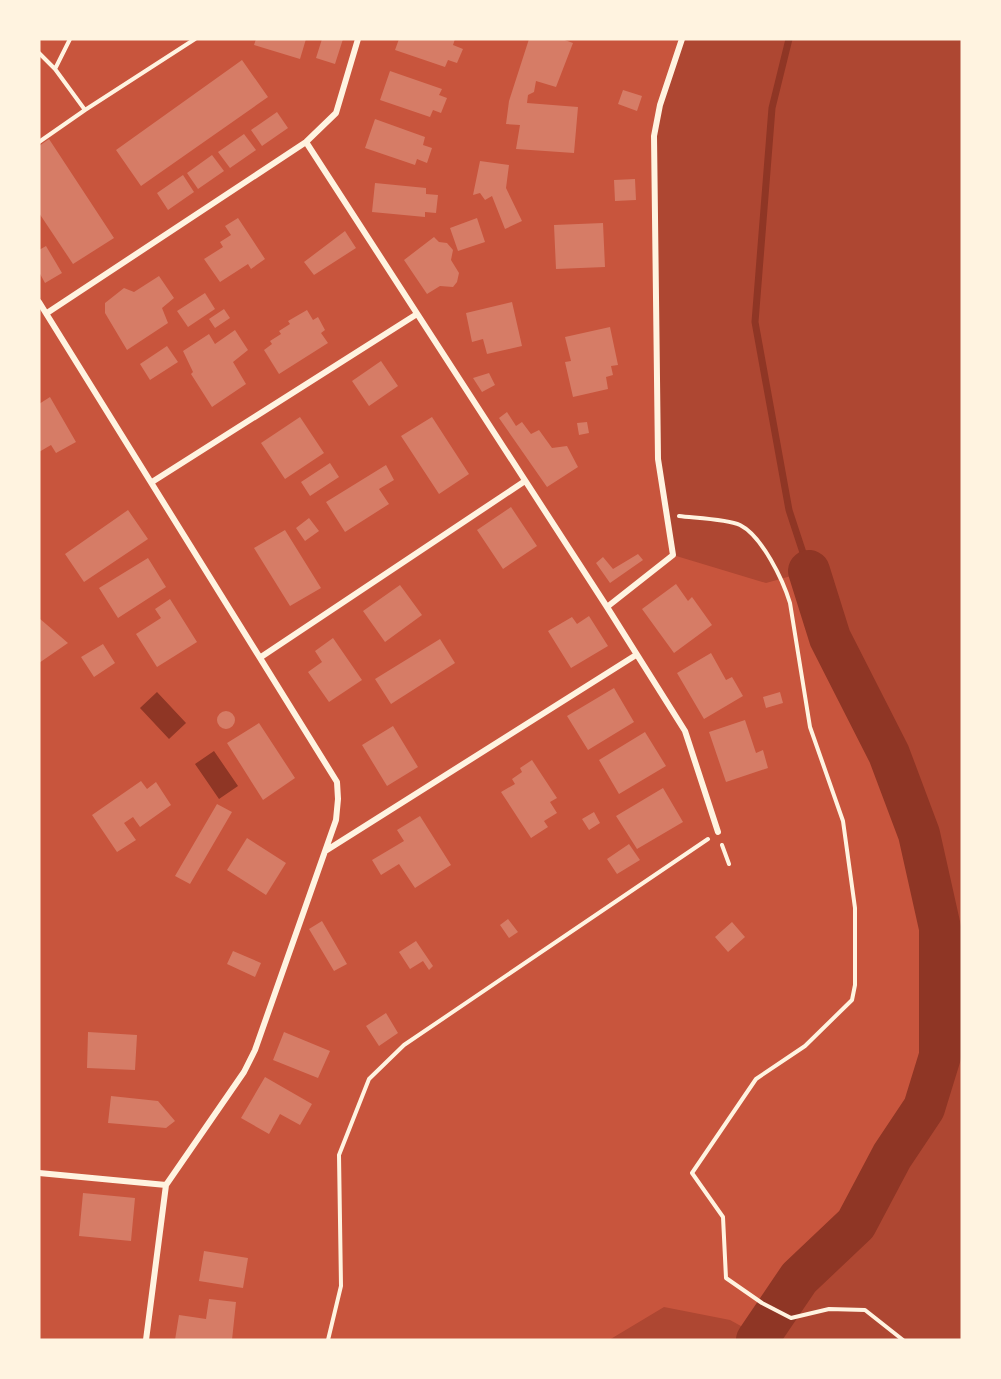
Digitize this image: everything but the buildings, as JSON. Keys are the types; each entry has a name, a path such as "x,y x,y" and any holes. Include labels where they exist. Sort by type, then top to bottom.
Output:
{"street":[{"path":"47,314 306,142 336,113 358,39"},
{"path":"607,607 673,555 658,459 654,136 660,105 682,39"},
{"path":"306,142 607,607 690,741 718,832"},
{"path":"39,302 337,782 336,820 255,1050 244,1072 166,1185 146,1340"},
{"path":"152,482 417,314"},
{"path":"261,657 525,480"},
{"path":"326,850 636,655"},
{"path":"39,1173 166,1185"}],"path":[{"path":"56,69 69,39"},
{"path":"39,142 195,39"},
{"path":"39,53 56,69 85,110"},
{"path":"667,514 738,524 750,532 760,544 786,590 810,727 843,821 855,908 855,985 852,1000 806,1046 756,1079 693,1173 723,1217 726,1278 762,1303 790,1318 830,1309 865,1310 903,1340"},
{"path":"328,1340 341,1286 339,1155 369,1079 404,1045 718,832 729,864"}],"shaded area":[{"path":"682,39 962,39 962,1340 609,1340 664,1307 730,1320 759,1336 799,1278 856,1224 892,1156 924,1108 940,1056 940,928 919,834 889,754 830,638 809,571 766,583 673,555 658,459 656,121"},
{"path":"157,692 186,723 169,739 140,708"},
{"path":"214,751 238,786 219,799 195,764"}],"waterway":[{"path":"789,39 772,108 755,322 789,510 809,571"},
{"path":"757,1340 799,1278 856,1224 892,1156 924,1108 940,1056 940,928 919,834 889,754 830,638 809,571"}]}
